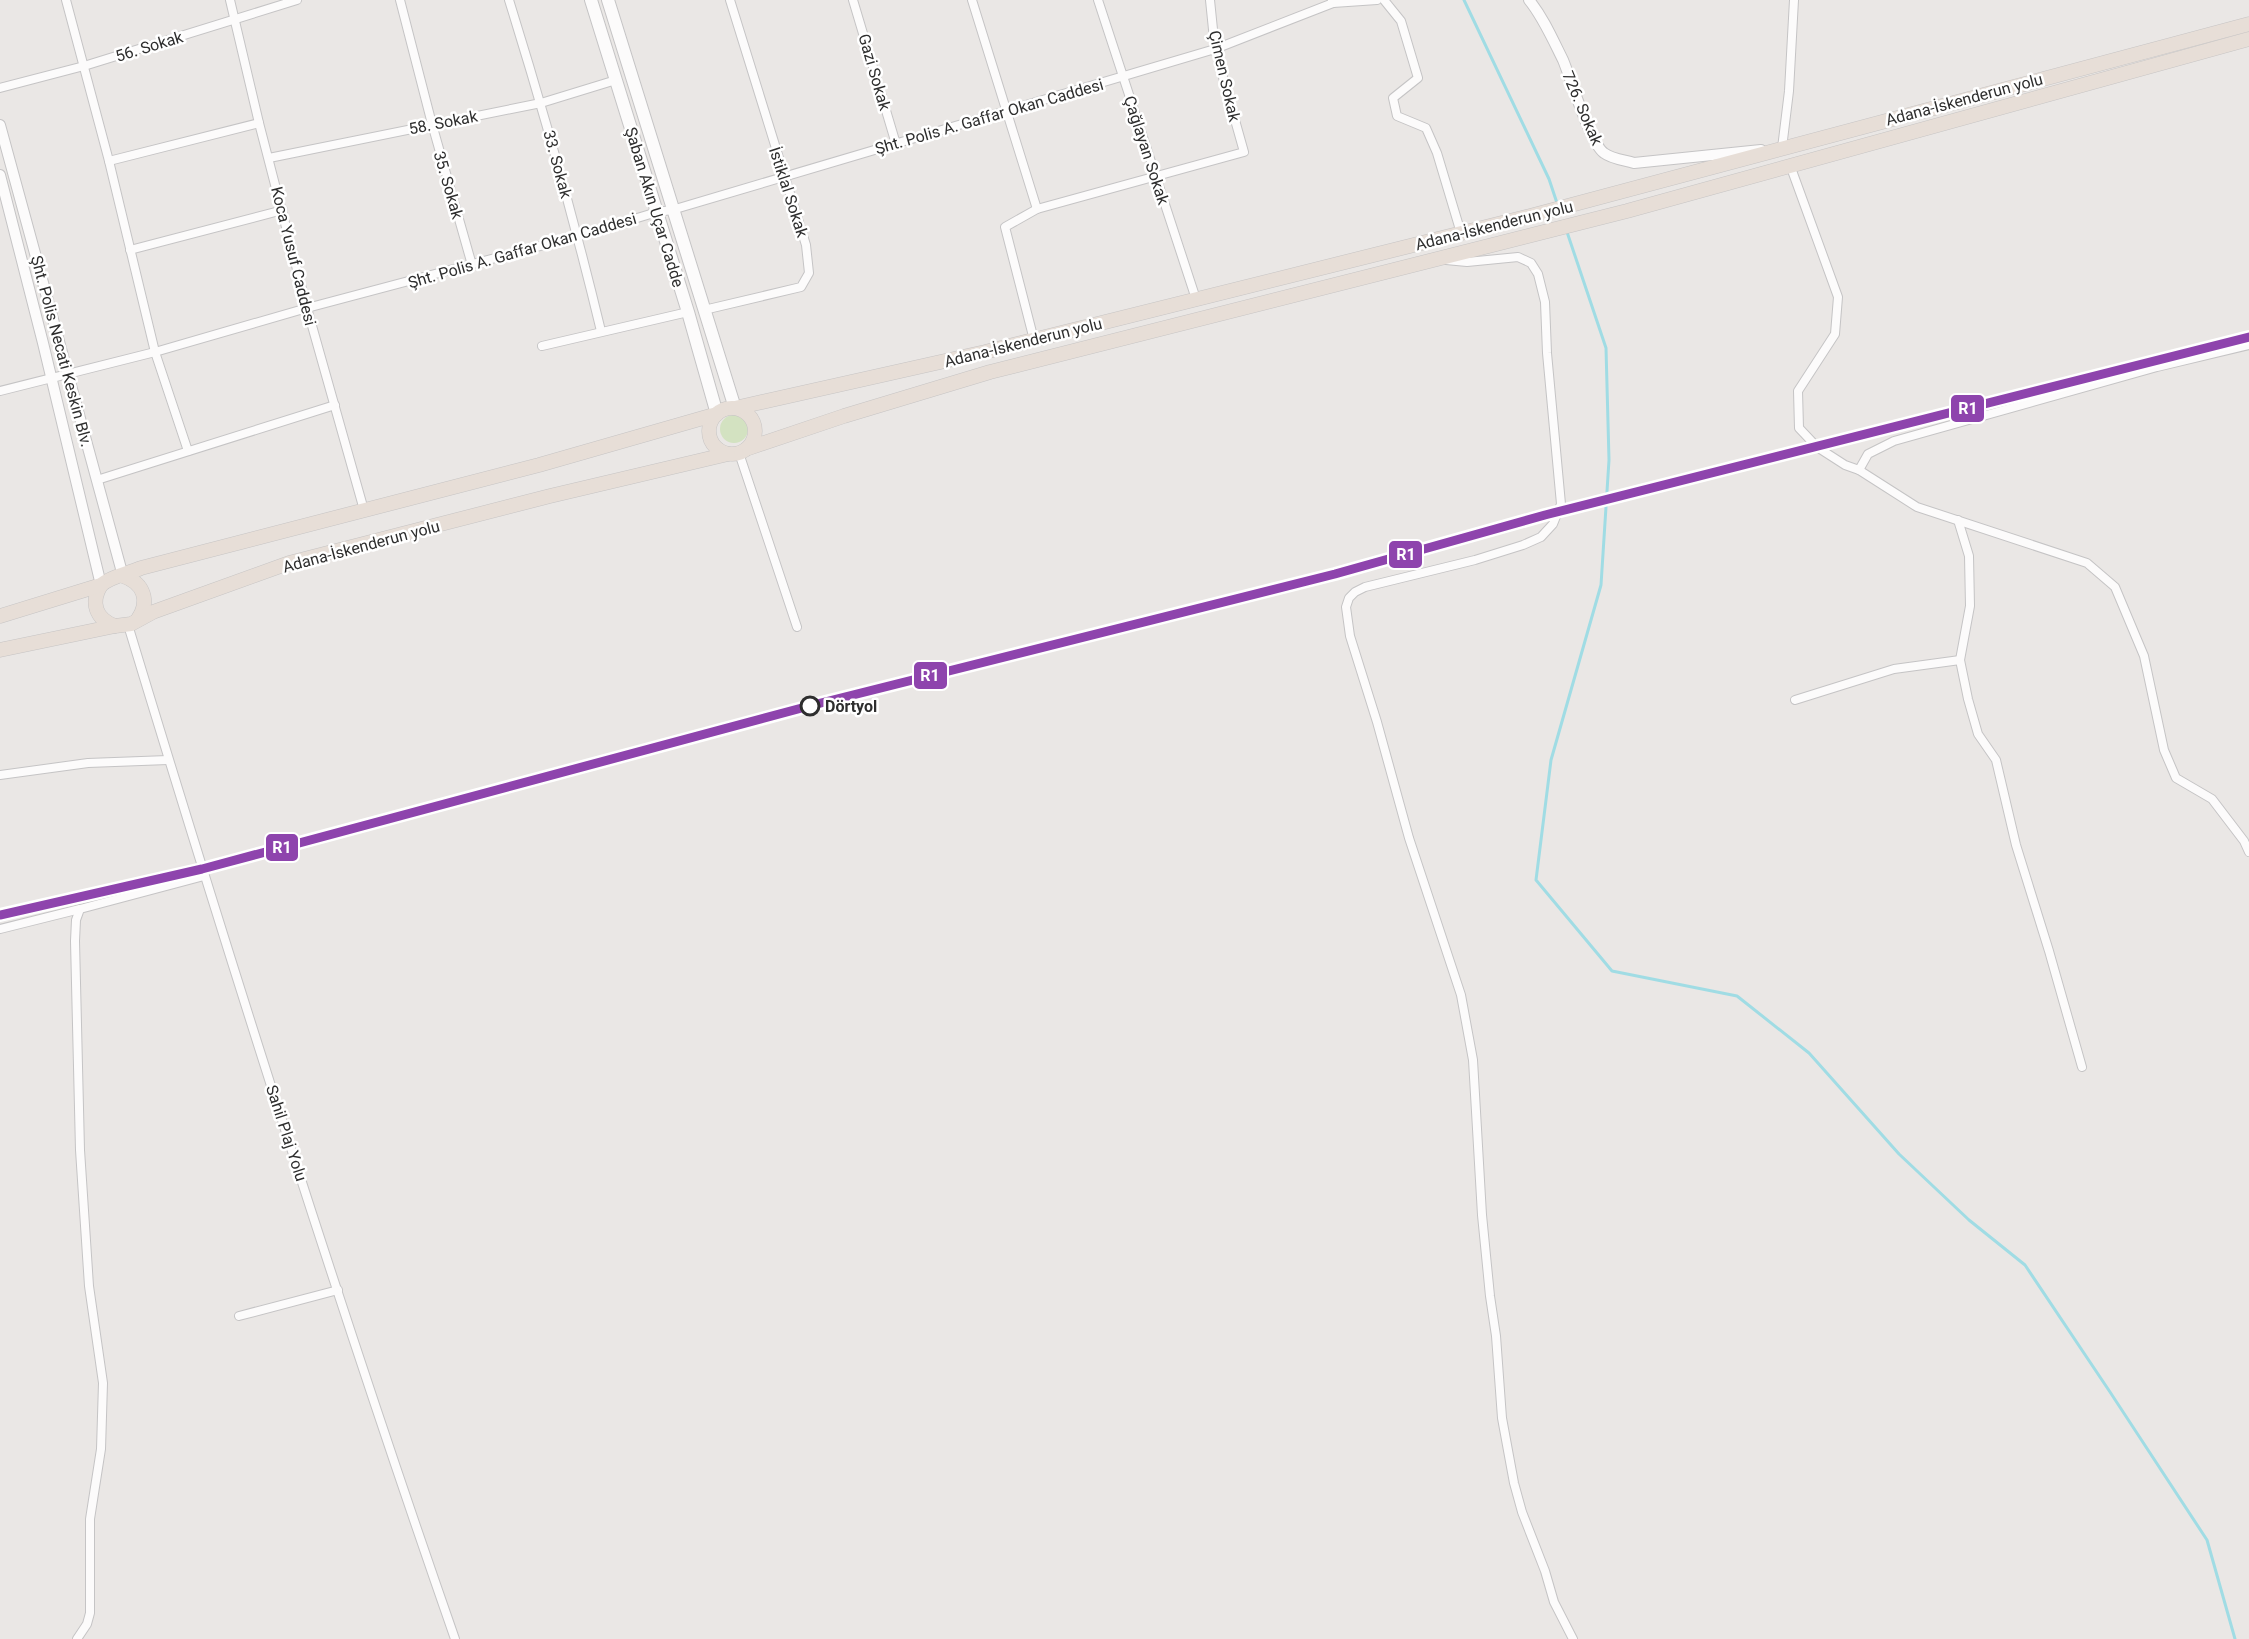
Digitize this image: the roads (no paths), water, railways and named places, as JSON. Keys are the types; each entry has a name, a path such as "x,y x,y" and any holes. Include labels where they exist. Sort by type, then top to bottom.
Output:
{"highway":[{"name":"Adana-İskenderun yolu","path":"735,408 1034,340 1530,216 2249,24"},
{"name":"Adana-İskenderun yolu","path":"0,650 127,624 153,612 290,563 550,496 738,452 844,416 990,372 1627,211 2249,39"},
{"path":"1782,148 1790,165"},
{"path":"728,408 735,408 749,414 753,420 756,435 738,452 720,451 710,438 710,423 717,414 728,408"},
{"name":"Adana-İskenderun yolu","path":"0,616 100,585 107,580 141,568 539,465 717,414"},
{"path":"100,585 94,601 96,610 106,623 127,624 145,605 142,590 137,583 123,576"}],"main road":[{"name":"Şaban Akın Uçar Cadde","path":"591,0 688,312 717,414"},
{"path":"608,0 735,408"}],"street":[{"path":"66,0 109,161 155,352 188,452"},
{"name":"Koca Yusuf Caddesi","path":"230,0 307,308 364,510"},
{"name":"56. Sokak","path":"0,88 84,66 297,0"},
{"name":"35. Sokak","path":"399,0 472,265"},
{"name":"33. Sokak","path":"509,0 541,103 578,236 601,331"},
{"name":"İstiklal Sokak","path":"704,310 801,287 809,273 806,245 783,177 730,0"},
{"name":"Gazi Sokak","path":"853,0 896,144"},
{"path":"972,0 1037,210"},
{"name":"Çağlayan Sokak","path":"1098,0 1196,299"},
{"name":"Çimen Sokak","path":"1156,177 1244,152 1215,49 1210,0"},
{"name":"Şht. Polis A. Gaffar Okan Caddesi","path":"0,391 155,352 307,308 578,236 657,212 672,210 1215,49 1333,1 1377,0"},
{"path":"1384,0 1401,21 1418,78 1393,98 1397,116 1426,128 1437,153 1461,233"},
{"name":"726. Sokak","path":"1529,0 1563,61 1583,113 1602,152 1634,163 1782,148"},
{"path":"1782,148 1789,91 1794,0"},
{"name":"58. Sokak","path":"269,158 432,123 541,103 616,80"},
{"path":"109,161 259,123"},
{"name":"Şht. Polis Necati Keskin Blv.","path":"0,125 123,576"},
{"path":"1790,165 1838,297 1835,334 1798,391 1799,428 1817,447 1845,465 1859,470 1917,507 2087,563 2115,587 2144,656 2164,750 2176,778 2212,799 2244,841 2249,852"},
{"name":"Şht. Polis Necati Keskin Blv.","path":"0,175 100,585"},
{"path":"1034,340 1005,226 1037,210 1156,177"},
{"path":"130,250 283,210"},
{"path":"1440,259 1467,262 1518,257 1531,263 1538,274 1545,302 1547,353 1561,504 1553,524 1541,537 1504,552 1365,586 1349,598 1346,617 1409,838 1461,995 1467,1021 1473,1060 1482,1215 1496,1336 1502,1418 1522,1512 1545,1571 1554,1602 1573,1639"},
{"path":"542,345 688,312"},
{"path":"1859,470 1868,454 1894,441 2157,367 2249,345"},
{"path":"97,480 335,405"},
{"path":"738,452 797,627"},
{"path":"1958,520 1970,556 1970,606 1960,660 1978,734 1996,760 2016,845 2082,1067"},
{"name":"Sahil Plaj Yolu","path":"127,624 204,876 338,1290 455,1639"},
{"path":"1795,700 1894,669 1960,660"},
{"path":"0,775 88,763 168,760"},
{"path":"0,929 204,876"},
{"path":"77,1639 87,1624 90,1613 90,1519 100,1449 103,1383 89,1286 80,1150 75,940 76,920 80,909"},
{"path":"239,1316 338,1290"}],"waterway":[{"path":"1464,0 1549,179 1558,206"},
{"path":"1567,232 1606,348 1609,460 1601,585 1551,760 1536,880 1612,971 1737,996 1809,1053 1899,1154 1969,1220 2025,1265 2207,1540 2235,1639"}],"place":[{"name":"Dörtyol","path":"810,706"}]}
